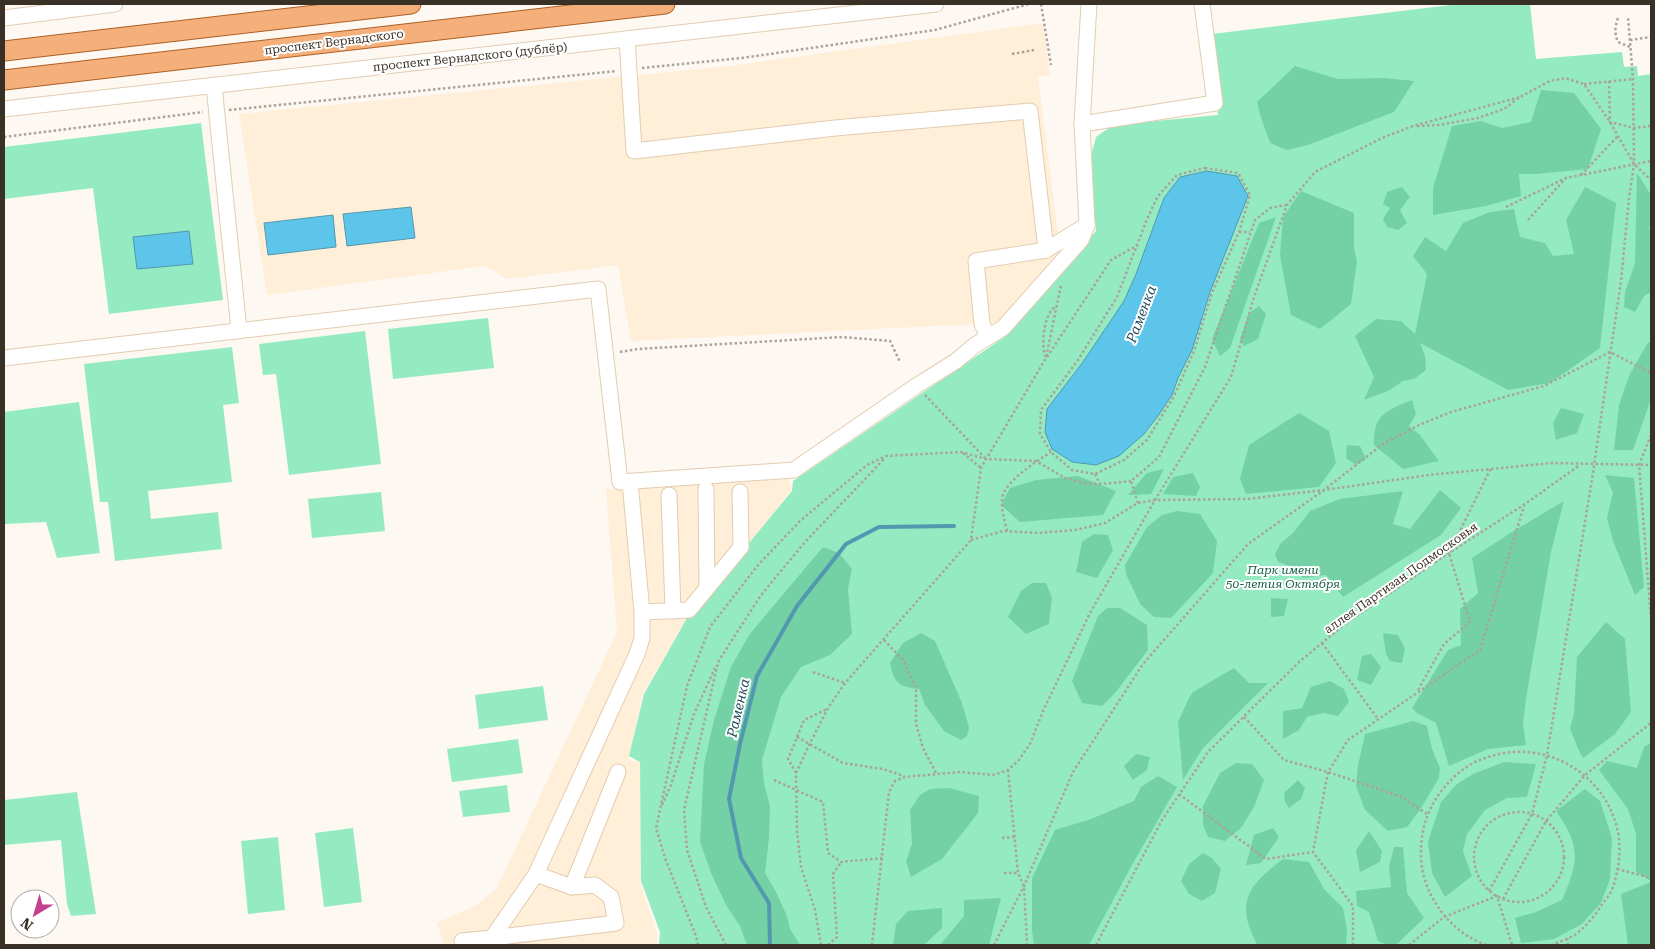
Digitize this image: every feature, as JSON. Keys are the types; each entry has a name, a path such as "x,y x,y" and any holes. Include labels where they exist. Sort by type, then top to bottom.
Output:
{"main road":[{"path":"4,50 411,4"},
{"name":"проспект Вернадского","path":"4,80 665,4"}],"street":[{"path":"4,18 42,8 115,4"},
{"name":"проспект Вернадского (дублёр)","path":"4,109 935,4"},
{"path":"4,358 598,289 620,482 794,470 916,386 956,361 975,345 1003,328 1081,240 1087,225 1082,124 1089,4"},
{"path":"1082,124 1215,103 1202,4"},
{"path":"627,39 634,151 835,128 1030,111 1046,250"},
{"path":"214,86 240,330"},
{"path":"988,337 982,324 976,260 1046,250 1087,225"},
{"path":"492,938 536,874 637,654 642,638 642,612 630,482"},
{"path":"706,489 707,587"},
{"path":"642,612 689,610 741,547 740,492"},
{"path":"669,495 673,611"},
{"path":"572,887 618,772"},
{"path":"462,941 616,923 611,897 595,885 572,887 536,874"}],"path":[{"path":"1040,4 1051,65"},
{"path":"1489,891 1532,814 1547,755 1602,419 1621,281 1634,164 1633,79 1628,17"},
{"path":"1618,18 1615,26 1615,35 1618,42 1630,48"},
{"path":"1630,40 1651,37"},
{"path":"1012,54 1034,50"},
{"path":"1413,126 1439,125 1478,118 1504,108 1550,81 1564,78 1584,84 1633,79"},
{"path":"1609,81 1610,122"},
{"path":"1584,84 1610,122 1634,164 1651,180"},
{"path":"872,945 888,792 895,781 905,777 960,772 994,776 1008,770 1018,761 1030,744 1043,711 1090,613 1155,500 1231,377 1254,297 1287,205 1315,172 1382,138 1413,126 1520,97"},
{"path":"4,137 216,111"},
{"path":"1610,122 1634,128 1651,126"},
{"path":"1581,175 1618,136"},
{"path":"1506,207 1566,178 1651,161"},
{"path":"1205,168 1238,174 1250,195 1239,232 1212,293 1194,351 1174,396 1146,440 1124,460 1095,474 1072,470 1051,452 1040,434 1041,410 1078,360 1112,304 1138,246 1158,196 1177,175 1205,168"},
{"path":"1528,220 1566,178"},
{"path":"696,945 696,936 665,858 656,828 687,686 710,627 758,565 800,521 867,465 886,456 961,452 986,459 1036,461 1065,478 1084,483 1100,484 1131,481 1159,457 1204,367 1250,232 1256,220 1270,208 1287,205"},
{"path":"1239,232 1250,232"},
{"path":"821,945 815,910 801,867 796,831 796,772 828,708 845,683 971,540 981,468 986,459 1046,358 1111,260 1138,246"},
{"path":"1046,358 1066,258"},
{"path":"1046,358 1042,344 1049,314 1052,308 1057,306"},
{"path":"606,354 638,349 842,337 890,340 900,362"},
{"path":"1610,352 1651,373"},
{"path":"994,945 1024,886 1073,772 1143,664 1248,544 1324,490 1383,444 1419,425 1451,412 1544,386 1610,352"},
{"path":"916,386 986,459"},
{"path":"1651,434 1640,466 1651,619"},
{"path":"961,452 981,468"},
{"path":"1007,531 1002,500 1005,490 1012,481 1036,461 1051,452"},
{"path":"659,811 671,785 694,714 718,662 761,595 806,542 886,456"},
{"path":"971,540 1007,531 1038,533 1076,530 1105,523 1138,503 1155,500 1247,499 1324,490 1429,474 1551,463 1651,465"},
{"name":"аллея Партизан Подмосковья","path":"1096,945 1162,820 1208,752 1299,662 1346,623 1525,504 1581,464"},
{"path":"1418,692 1444,644 1470,622 1449,553 1491,468"},
{"path":"1095,474 1100,484"},
{"path":"1131,481 1138,503"},
{"path":"1353,945 1353,906 1313,852 1328,772 1348,740 1480,650 1525,504"},
{"path":"884,640 902,660 916,687 916,724 922,748 937,774"},
{"path":"1322,643 1378,719"},
{"path":"718,662 684,810 687,850 706,907 726,945"},
{"path":"813,672 845,683"},
{"path":"796,772 788,759 804,720 828,708"},
{"path":"1244,717 1284,760 1328,772 1402,797 1427,814"},
{"path":"1503,899 1546,821 1585,775 1651,723"},
{"path":"797,737 843,763 883,769 905,777"},
{"path":"1486,945 1464,935 1444,917 1430,894 1421,868 1420,840 1427,814 1442,788 1463,769 1490,756 1518,751 1547,755 1567,763 1585,775 1605,799 1617,828 1620,859 1613,889 1596,915 1573,936 1552,945"},
{"path":"1008,770 1018,872 1024,886 1027,945"},
{"path":"774,780 823,802 828,852 841,862 882,858"},
{"path":"1179,794 1266,859 1313,852"},
{"path":"1517,812 1532,814 1546,821 1556,832 1562,844 1564,858 1561,872 1554,885 1544,895 1531,901 1517,902 1503,899 1489,891 1480,879 1474,865 1474,850 1479,835 1489,823 1502,815 1517,812"},
{"path":"1002,838 1015,837"},
{"path":"828,945 837,937 833,874 841,862"},
{"path":"1617,870 1651,878"},
{"path":"1004,873 1018,872"},
{"path":"1408,945 1444,917 1497,896"},
{"path":"1497,896 1512,945"},
{"path":"1567,938 1568,945"}],"shaded area":[{"path":"1043,23 1050,75 1038,77 1058,234 1073,244 1000,323 631,341 618,265 507,279 485,266 267,295 239,114 730,66"},
{"path":"788,477 792,490 685,621 642,695 629,760 640,762 641,886 657,932 657,945 444,945 437,923 477,905 497,888 617,632 606,489"}],"green space":[{"name":"Парк имени 50-летия Октября","path":"1459,4 1530,4 1536,59 1622,52 1624,67 1637,66 1638,76 1651,74 1651,945 659,945 660,932 641,881 640,762 629,756 644,694 687,618 792,491 793,481 1003,338 1096,231 1090,159 1096,137 1113,125 1218,115 1212,34"},
{"path":"1295,66 1338,79 1384,78 1414,81 1394,112 1308,145 1287,150 1270,143 1257,102"},
{"path":"1541,90 1574,93 1601,129 1588,169 1519,174 1521,196 1486,206 1433,215 1433,188 1452,126 1481,121 1502,128 1531,122"},
{"path":"201,123 223,300 109,314 93,188 4,199 4,147"},
{"path":"1637,173 1651,195 1651,221 1649,228 1651,230 1651,292 1644,296 1635,312 1624,307 1625,292 1635,263"},
{"path":"1402,187 1410,197 1400,210 1407,223 1398,230 1387,227 1383,219 1390,208 1383,204 1387,192"},
{"path":"1585,187 1616,203 1600,348 1550,383 1508,390 1420,343 1425,356 1426,370 1414,379 1403,381 1390,390 1364,400 1374,377 1355,336 1376,319 1401,321 1415,334 1427,274 1413,256 1425,237 1446,251 1463,223 1490,212 1514,209 1520,237 1545,243 1553,256 1574,254 1566,220"},
{"path":"1301,191 1354,213 1354,248 1357,261 1351,304 1320,329 1291,315 1280,255 1283,217"},
{"path":"1276,217 1230,348 1220,356 1212,339 1259,223"},
{"path":"1259,306 1266,314 1258,339 1244,346 1240,339 1249,313"},
{"path":"488,318 494,368 393,379 388,329"},
{"path":"365,331 381,464 289,475 276,374 263,375 259,344"},
{"path":"1651,341 1651,399 1633,450 1614,450 1619,405 1629,376 1647,344"},
{"path":"232,347 239,403 223,405 232,482 148,491 151,519 218,512 222,549 115,561 108,502 100,502 84,364"},
{"path":"1412,400 1416,414 1409,426 1420,435 1439,461 1403,469 1374,445 1374,435 1376,426 1383,415 1395,407"},
{"path":"79,402 100,553 57,558 46,522 5,524 4,412"},
{"path":"1561,408 1584,414 1577,433 1556,440 1553,423"},
{"path":"1299,413 1329,431 1336,463 1319,487 1246,494 1240,479 1249,445"},
{"path":"1347,445 1360,446 1366,459 1356,465 1346,458"},
{"path":"1164,469 1151,494 1128,495 1147,473"},
{"path":"1193,473 1200,487 1196,496 1163,494 1173,477"},
{"path":"1605,475 1634,478 1644,587 1635,595 1613,541 1607,518 1613,493"},
{"path":"1078,476 1116,491 1103,515 1020,522 1001,505 1010,488 1036,480"},
{"path":"1440,490 1461,508 1441,535 1343,597 1326,575 1303,578 1290,566 1278,562 1275,554 1280,544 1293,533 1310,511 1340,499 1403,491 1393,524 1410,529"},
{"path":"381,492 385,531 312,538 308,499"},
{"path":"1564,501 1551,552 1526,699 1523,724 1526,745 1488,749 1449,766 1436,723 1417,713 1412,708 1448,650 1461,645 1460,609 1478,593 1472,558"},
{"path":"1177,511 1200,514 1217,541 1213,573 1171,618 1154,617 1140,604 1126,574 1125,565 1147,527 1162,515"},
{"path":"1094,534 1108,535 1113,550 1097,578 1076,572 1082,542"},
{"path":"823,547 839,553 852,569 848,589 852,634 830,655 801,667 781,697 762,760 764,783 770,806 765,873 787,916 790,929 800,945 747,945 740,926 726,905 711,873 700,842 704,764 714,720 731,667 749,635"},
{"path":"1032,583 1046,583 1052,598 1049,624 1026,634 1008,617 1021,591"},
{"path":"1271,598 1288,599 1284,616 1271,617"},
{"path":"1107,608 1120,608 1147,625 1148,650 1115,693 1102,706 1082,703 1072,681 1098,616"},
{"path":"1606,622 1625,639 1631,712 1615,734 1583,758 1570,728 1574,714 1577,657"},
{"path":"921,633 935,641 962,703 969,728 967,736 961,740 944,731 925,705 919,689 902,685 893,675 890,663 903,643"},
{"path":"1383,633 1398,635 1405,649 1402,663 1390,661 1386,654"},
{"path":"1371,654 1381,667 1371,685 1357,680 1362,656"},
{"path":"1234,668 1249,683 1268,683 1203,748 1183,780 1178,722 1193,692"},
{"path":"1330,681 1344,689 1349,702 1338,716 1323,713 1307,717 1299,730 1283,739 1283,711 1302,708 1311,687"},
{"path":"543,686 548,720 479,729 475,695"},
{"path":"1413,721 1427,726 1432,749 1440,768 1439,778 1420,810 1407,827 1388,831 1365,810 1356,786 1358,765 1365,734"},
{"path":"518,739 523,773 452,782 447,749"},
{"path":"1651,743 1651,881 1636,872 1636,834 1628,809 1599,770 1607,761 1637,768 1644,747"},
{"path":"1136,754 1150,757 1147,770 1133,780 1124,766"},
{"path":"1504,762 1536,764 1527,797 1507,798 1485,810 1467,834 1463,851 1472,876 1445,897 1432,873 1428,842 1441,802 1457,784 1473,774"},
{"path":"1236,763 1252,764 1264,780 1254,807 1241,828 1225,841 1208,837 1203,825 1203,806 1220,773"},
{"path":"1158,776 1177,787 1089,945 1034,945 1032,931 1032,878 1055,830 1091,819 1134,801 1141,787"},
{"path":"1298,780 1305,788 1301,799 1289,808 1285,802 1284,793"},
{"path":"507,785 510,812 463,817 459,791"},
{"path":"949,788 979,796 978,813 942,859 911,877 906,861 912,844 910,810 920,795 930,789"},
{"path":"1585,789 1600,801 1612,838 1610,879 1601,903 1582,924 1554,939 1521,943 1515,918 1536,912 1562,900 1568,886 1572,875 1575,854 1570,835 1556,811"},
{"path":"77,792 96,914 71,916 67,904 61,840 4,845 4,800"},
{"path":"353,828 362,902 324,907 315,833"},
{"path":"1273,828 1279,837 1261,863 1246,865 1254,835"},
{"path":"1369,831 1382,851 1380,862 1360,872 1356,850"},
{"path":"278,837 285,910 248,914 241,841"},
{"path":"1394,847 1403,847 1407,893 1424,918 1396,945 1387,945 1378,941 1369,912 1357,906 1356,891 1391,887 1389,866"},
{"path":"1203,853 1212,858 1221,869 1215,893 1202,901 1189,894 1181,881 1189,864"},
{"path":"1283,859 1309,862 1324,889 1343,908 1347,930 1346,945 1257,945 1247,919 1247,900 1250,891 1261,877"},
{"path":"1651,882 1651,945 1628,945 1621,894"},
{"path":"1001,898 989,945 940,945 964,916 964,900"},
{"path":"942,908 942,928 924,945 893,945 896,924 908,911"}],"water":[{"path":"1207,171 1237,176 1248,196 1210,292 1192,350 1172,395 1144,434 1119,456 1096,465 1072,462 1052,449 1045,432 1047,409 1083,362 1124,301 1164,198 1180,177"},
{"path":"411,207 415,238 347,246 343,214"},
{"path":"333,215 336,247 268,255 264,223"},
{"path":"189,231 193,264 137,269 133,237"}],"waterway":[{"name":"Раменка","path":"770,945 769,903 741,858 729,799 757,676 797,606 846,544 879,527 954,526"}]}
